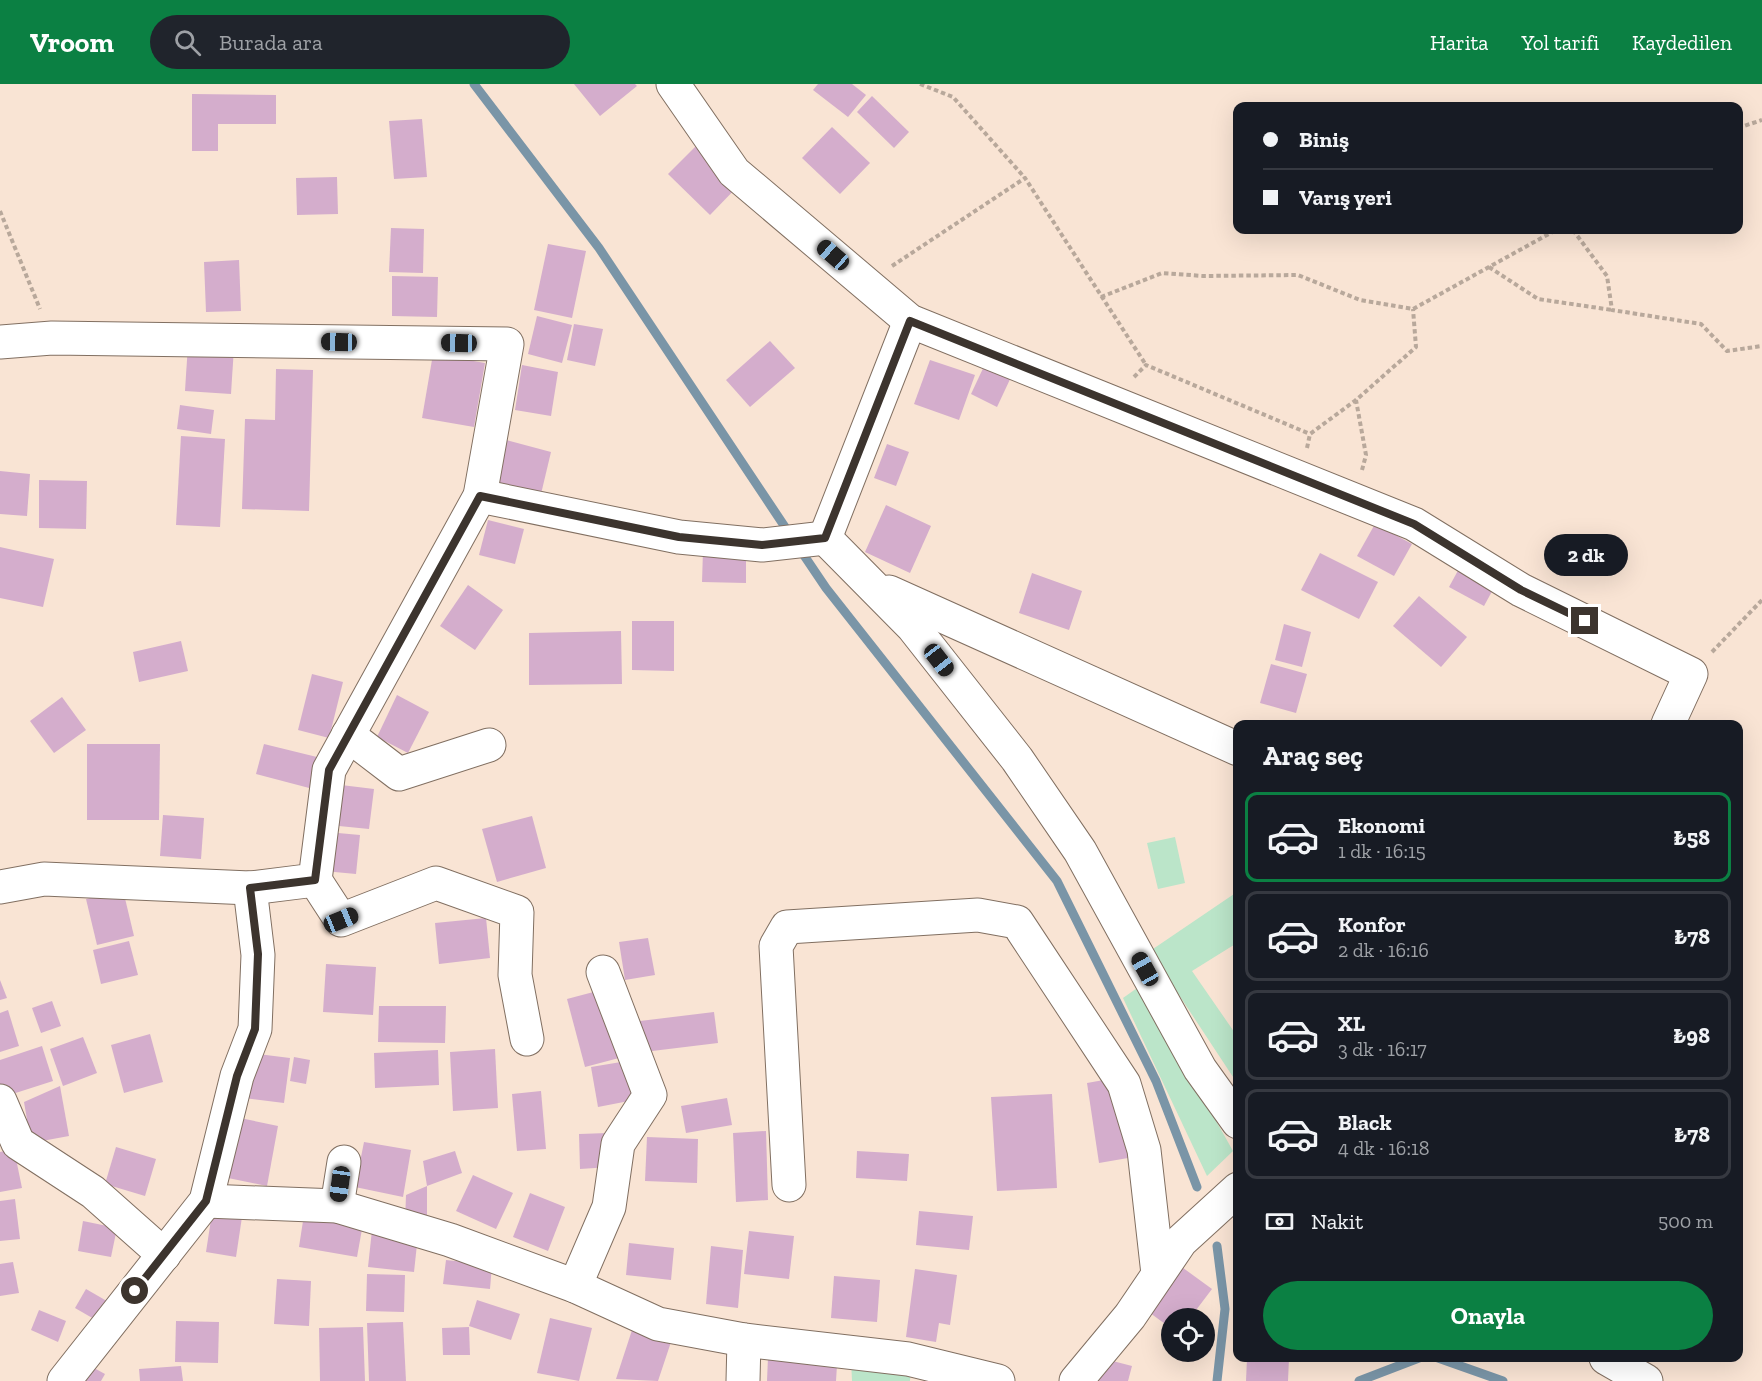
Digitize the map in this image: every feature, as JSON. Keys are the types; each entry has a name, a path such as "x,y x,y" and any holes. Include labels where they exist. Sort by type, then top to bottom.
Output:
{"street":[{"path":"673,84 734,172 910,321 1108,403 1414,524 1521,590 1691,674 1670,720"},
{"path":"820,539 910,321"},
{"path":"0,342 52,338 507,344 480,496 329,770 315,880 341,920 436,882 517,912 515,975 527,1039"},
{"path":"480,496 679,537 773,544 820,539 913,627 1017,759 1080,850 1200,1069 1233,1115"},
{"path":"867,582 1233,747"},
{"path":"348,735 399,774 489,745"},
{"path":"0,887 44,879 250,888 315,880"},
{"path":"64,1381 206,1201 237,1076 255,1029 258,954 250,888"},
{"path":"789,1185 776,946 787,927 978,915 1017,922 1124,1084 1144,1150 1158,1274"},
{"path":"575,1286 609,1207 618,1144 650,1095 603,972"},
{"path":"0,1101 9,1146 93,1192 164,1255"},
{"path":"337,1206 344,1162"},
{"path":"1076,1381 1130,1316 1181,1241 1230,1195"},
{"path":"206,1201 337,1206 450,1240 575,1286 658,1324 744,1340 908,1359 998,1381"},
{"path":"743,1381 744,1340"},
{"path":"1613,1362 1646,1381"}],"path":[{"path":"920,84 953,97 1025,178 1146,365 1310,434"},
{"path":"1743,126 1762,120"},
{"path":"866,284 1025,178"},
{"path":"0,211 52,338"},
{"path":"1101,297 1162,273 1203,276 1298,275 1360,300 1413,309 1549,234"},
{"path":"1576,234 1607,276 1612,310"},
{"path":"1489,267 1538,299 1701,324 1727,351 1762,346"},
{"path":"1299,477 1310,434 1356,400 1416,346 1413,309"},
{"path":"1108,403 1146,365"},
{"path":"1352,499 1366,455 1356,400"},
{"path":"1691,674 1762,600"}],"green space":[{"path":"1175,837 1185,883 1158,889 1147,843"},
{"path":"1233,895 1233,945 1192,971 1233,1030 1233,1077 1150,951"},
{"path":"1140,986 1233,1151 1207,1176 1123,998"},
{"path":"851,1359 911,1367 910,1381 852,1381"}],"building":[{"path":"574,84 635,84 637,86 600,116"},
{"path":"818,84 852,84 866,95 848,117 813,90"},
{"path":"192,94 276,95 276,124 218,124 218,151 192,151"},
{"path":"872,96 909,132 894,148 857,112"},
{"path":"422,119 427,177 394,179 389,121"},
{"path":"832,127 870,163 840,194 802,158"},
{"path":"698,144 740,184 710,215 668,174"},
{"path":"337,177 338,214 297,215 296,178"},
{"path":"391,228 424,229 423,273 389,272"},
{"path":"548,244 586,251 572,318 534,310"},
{"path":"239,260 241,311 206,312 204,262"},
{"path":"392,276 438,277 437,317 392,316"},
{"path":"537,316 572,325 562,363 528,354"},
{"path":"574,324 603,329 595,366 567,360"},
{"path":"770,341 795,368 750,407 726,380"},
{"path":"188,344 234,347 231,394 185,391"},
{"path":"433,354 485,363 474,427 422,418"},
{"path":"930,360 975,375 959,420 914,404"},
{"path":"986,362 1012,375 997,407 971,394"},
{"path":"522,365 558,372 551,416 515,410"},
{"path":"276,369 313,370 309,511 242,509 245,419 275,420"},
{"path":"180,405 214,410 211,434 177,429"},
{"path":"181,436 225,439 220,527 176,525"},
{"path":"506,440 551,452 541,494 495,482"},
{"path":"887,444 909,452 896,486 874,478"},
{"path":"0,471 30,474 27,516 0,514"},
{"path":"39,480 87,481 86,529 39,528"},
{"path":"886,505 931,526 910,573 865,552"},
{"path":"488,520 524,529 515,564 479,555"},
{"path":"1375,524 1412,544 1394,576 1357,556"},
{"path":"0,547 54,559 43,607 0,598"},
{"path":"703,551 746,551 746,583 702,582"},
{"path":"1320,553 1378,582 1359,619 1301,590"},
{"path":"1461,565 1496,584 1484,606 1449,587"},
{"path":"1032,573 1082,591 1069,630 1019,613"},
{"path":"468,585 503,610 475,650 440,626"},
{"path":"1419,596 1467,637 1441,667 1393,626"},
{"path":"632,621 674,621 674,671 632,670"},
{"path":"1284,624 1311,632 1302,667 1275,660"},
{"path":"621,631 622,684 529,685 529,633"},
{"path":"181,641 188,671 139,682 133,652"},
{"path":"1271,664 1307,674 1296,713 1260,703"},
{"path":"312,674 343,682 329,738 298,730"},
{"path":"397,695 429,712 408,753 377,737"},
{"path":"62,697 86,730 54,753 30,721"},
{"path":"87,744 160,744 159,820 87,820"},
{"path":"264,744 321,758 313,789 256,774"},
{"path":"333,784 374,789 369,829 329,825"},
{"path":"163,815 204,818 201,859 160,856"},
{"path":"532,816 546,868 497,882 482,829"},
{"path":"327,832 360,835 356,874 324,871"},
{"path":"123,890 134,936 97,945 86,899"},
{"path":"486,918 490,958 439,964 435,923"},
{"path":"648,938 655,975 625,980 619,942"},
{"path":"129,941 138,975 101,984 93,950"},
{"path":"326,964 376,967 373,1015 323,1012"},
{"path":"0,980 7,998 0,1000"},
{"path":"601,990 619,1058 585,1067 567,999"},
{"path":"52,1001 61,1026 41,1033 32,1008"},
{"path":"379,1006 446,1006 445,1043 378,1042"},
{"path":"8,1010 19,1046 0,1052 0,1013"},
{"path":"714,1012 718,1043 644,1052 640,1021"},
{"path":"150,1034 163,1082 124,1093 111,1045"},
{"path":"83,1037 97,1073 63,1086 50,1049"},
{"path":"42,1046 53,1081 0,1098 0,1060"},
{"path":"495,1049 498,1108 453,1111 450,1052"},
{"path":"438,1050 439,1085 375,1088 374,1053"},
{"path":"250,1053 290,1058 284,1103 244,1098"},
{"path":"294,1057 310,1060 306,1084 290,1081"},
{"path":"627,1061 634,1100 598,1107 591,1067"},
{"path":"1115,1078 1128,1158 1099,1163 1087,1083"},
{"path":"60,1086 69,1136 31,1143 24,1102"},
{"path":"541,1091 546,1149 517,1151 512,1094"},
{"path":"1052,1094 1057,1188 997,1191 991,1097"},
{"path":"727,1098 732,1125 686,1133 681,1106"},
{"path":"240,1118 278,1126 267,1186 228,1178"},
{"path":"766,1131 768,1200 736,1202 733,1133"},
{"path":"608,1133 610,1167 580,1169 579,1134"},
{"path":"647,1137 698,1139 697,1183 645,1181"},
{"path":"364,1142 411,1150 403,1197 355,1187"},
{"path":"116,1147 156,1159 145,1196 105,1184"},
{"path":"14,1149 22,1188 0,1192 0,1152"},
{"path":"455,1151 462,1173 427,1186 423,1161"},
{"path":"857,1151 909,1154 907,1181 856,1178"},
{"path":"473,1175 513,1193 496,1229 456,1211"},
{"path":"427,1186 427,1224 405,1223 406,1195"},
{"path":"530,1193 565,1207 548,1251 513,1237"},
{"path":"15,1199 20,1239 0,1241 0,1201"},
{"path":"305,1208 364,1218 357,1257 299,1247"},
{"path":"919,1211 973,1216 969,1250 916,1245"},
{"path":"212,1213 242,1217 236,1257 206,1252"},
{"path":"83,1221 117,1228 111,1257 78,1251"},
{"path":"372,1230 418,1235 414,1272 368,1267"},
{"path":"749,1231 794,1236 789,1279 744,1274"},
{"path":"629,1243 674,1248 671,1280 626,1275"},
{"path":"711,1246 743,1250 738,1308 706,1304"},
{"path":"446,1260 492,1265 490,1289 443,1284"},
{"path":"13,1262 19,1293 0,1296 0,1264"},
{"path":"1179,1265 1212,1289 1198,1308 1161,1308 1161,1321 1146,1310"},
{"path":"915,1269 957,1275 950,1325 939,1323 936,1342 906,1337"},
{"path":"367,1274 405,1275 404,1312 366,1311"},
{"path":"834,1276 880,1280 877,1322 831,1318"},
{"path":"277,1279 311,1281 309,1326 274,1324"},
{"path":"86,1289 112,1304 101,1323 75,1308"},
{"path":"477,1300 520,1314 511,1340 469,1326"},
{"path":"39,1310 66,1321 58,1342 31,1330"},
{"path":"550,1318 592,1328 579,1381 537,1373"},
{"path":"176,1321 219,1322 218,1363 175,1362"},
{"path":"403,1322 406,1381 369,1381 367,1323"},
{"path":"634,1324 673,1336 658,1381 616,1379"},
{"path":"363,1327 365,1381 320,1381 319,1328"},
{"path":"469,1327 470,1355 443,1355 442,1328"},
{"path":"768,1357 837,1365 836,1381 767,1381"},
{"path":"1105,1359 1132,1366 1128,1381 1099,1381"},
{"path":"83,1362 105,1374 101,1381 72,1381"},
{"path":"1247,1362 1289,1362 1288,1381 1246,1381"},
{"path":"181,1366 183,1381 140,1381 139,1369"}],"waterway":[{"path":"474,84 599,248 791,536"},
{"path":"799,548 826,588 1057,881 1156,1081 1197,1187"},
{"path":"1217,1246 1225,1309 1217,1381"},
{"path":"1359,1381 1409,1362"},
{"path":"1449,1362 1503,1381"}],"route":[{"path":"135,1291 206,1201 237,1076 255,1029 258,954 250,888 315,880 329,770 480,496 679,537 762,545 825,538 910,321 1133,413 1245,455 1414,524 1521,590 1585,621"}]}
